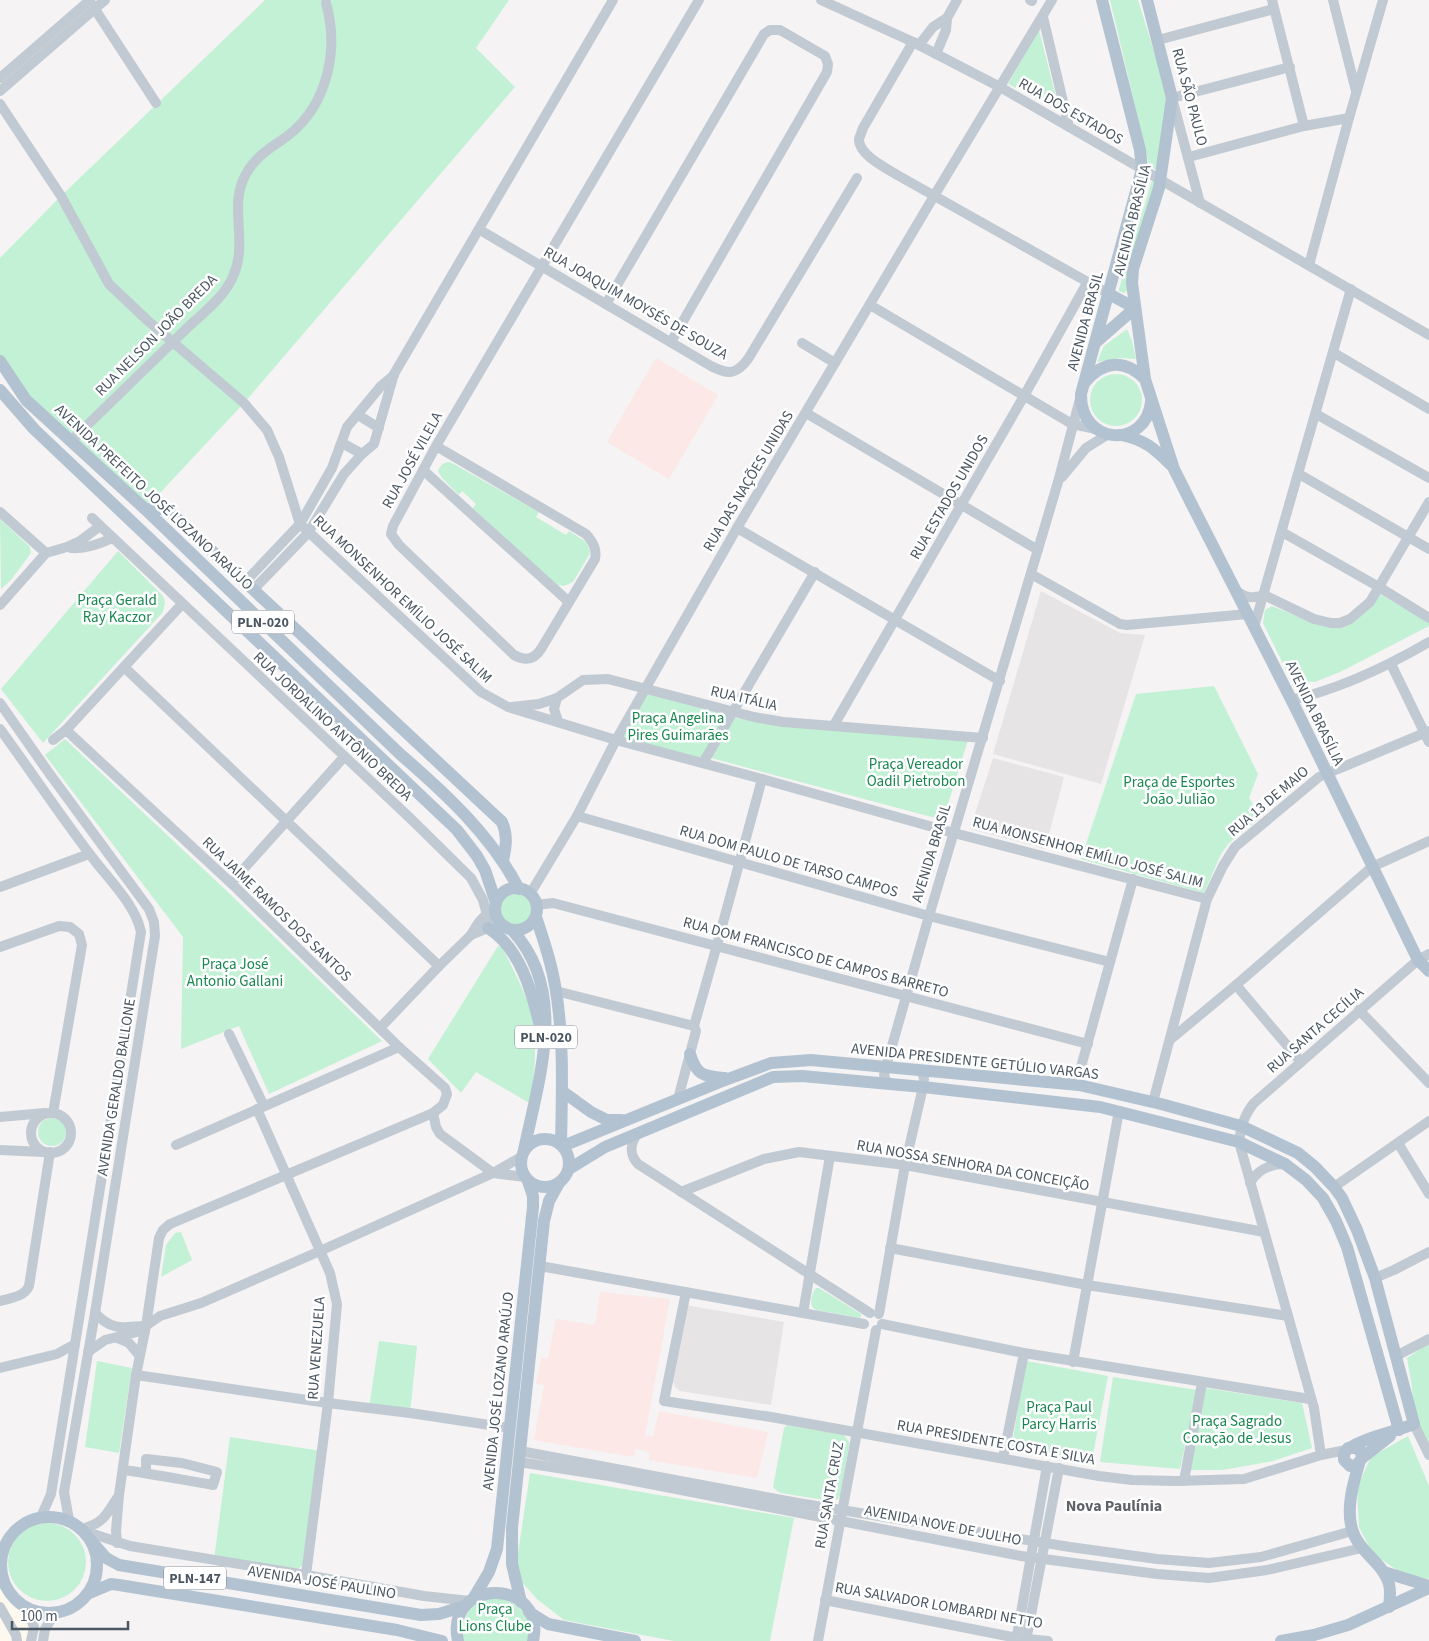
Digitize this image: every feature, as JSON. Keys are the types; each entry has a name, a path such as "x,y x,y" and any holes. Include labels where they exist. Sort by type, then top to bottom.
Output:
{"main road":[{"name":"AVENIDA BRASÍLIA","path":"1102,0 1140,150 1142,169"},
{"name":"RUA SÃO PAULO","path":"1147,0 1172,98"},
{"name":"AVENIDA BRASÍLIA","path":"1145,380 1132,284 1133,269 1159,188 1172,98"},
{"name":"AVENIDA BRASIL","path":"1083,388 1142,169"},
{"path":"1095,343 1135,308 1109,294"},
{"name":"AVENIDA PREFEITO JOSÉ LOZANO ARAÚJO","path":"0,361 26,400 145,509 386,741 436,785 473,824 503,861 530,901 556,991 561,1036 562,1145"},
{"path":"1114,364 1126,366 1137,371 1145,380 1152,400 1148,416 1143,424 1129,433 1121,435 1102,432 1088,422 1083,414 1081,404 1083,388 1093,373 1103,367 1114,364"},
{"name":"PLN-020","path":"0,390 41,436 457,830 477,856 485,870 493,910 500,924 509,929 526,947 536,966 546,1014 545,1050 523,1153"},
{"name":"AVENIDA BRASÍLIA","path":"1152,400 1174,468 1291,700 1372,867 1425,958 1429,971"},
{"name":"AVENIDA BRASÍLIA","path":"1121,435 1145,442 1154,448 1174,468"},
{"path":"145,509 168,509 502,822 507,839 503,861"},
{"path":"493,910 502,893 513,888 530,901 526,928 519,930 509,929"},
{"path":"488,928 502,939 516,959 532,996 545,1050"},
{"path":"690,1054 696,1070 703,1076 728,1079"},
{"path":"809,1076 811,1060"},
{"name":"AVENIDA PRESIDENTE GETÚLIO VARGAS","path":"562,1145 580,1140 624,1120 771,1063 811,1060 1076,1085 1153,1102 1242,1126 1298,1152 1334,1187 1342,1198 1357,1230 1375,1278 1414,1424"},
{"name":"AVENIDA PRESIDENTE GETÚLIO VARGAS","path":"568,1170 592,1154 773,1077 809,1076 923,1087 1114,1110 1238,1142 1285,1164 1306,1180 1323,1198 1343,1236 1399,1430"},
{"path":"1005,1096 1007,1079"},
{"path":"562,1091 591,1112 606,1120 624,1120"},
{"path":"1104,1091 1114,1110"},
{"path":"1114,1110 1123,1095"},
{"path":"665,1123 678,1099"},
{"path":"659,1106 665,1123"},
{"path":"546,1138 562,1145 569,1161 565,1177 559,1183 543,1187 535,1185 526,1179 522,1170 523,1153 530,1144 546,1138"},
{"name":"AVENIDA JOSÉ LOZANO ARAÚJO","path":"458,1641 457,1624 460,1615 489,1572 498,1549 533,1207 533,1196 526,1179"},
{"name":"AVENIDA JOSÉ LOZANO ARAÚJO","path":"532,1641 534,1627 525,1607 512,1564 512,1528 546,1209 559,1183"},
{"path":"1343,1236 1357,1230"},
{"path":"1365,1310 1376,1312 1381,1303"},
{"path":"1371,1332 1372,1328 1378,1324 1383,1324 1388,1329"},
{"path":"1346,1456 1372,1438 1414,1424"},
{"path":"1361,1461 1399,1430"},
{"path":"1346,1456 1358,1449 1361,1451 1361,1461 1352,1488 1350,1510 1352,1531 1362,1548 1384,1572 1390,1585 1389,1607"},
{"path":"1346,1456 1352,1488"},
{"path":"0,1543 29,1520 41,1517 60,1517 69,1520 83,1530 93,1544 97,1558 97,1574 92,1588 76,1605 55,1613 40,1612 26,1607 12,1595 1,1576 2,1555 12,1534"},
{"name":"AVENIDA JOSÉ PAULINO","path":"93,1544 106,1558 119,1565 421,1614 439,1614 469,1602"},
{"path":"1384,1572 1429,1587"},
{"name":"PLN-147","path":"87,1594 111,1584 120,1585 397,1630 442,1641"},
{"path":"1281,1641 1314,1635 1348,1625 1429,1587"},
{"name":"PLN-147","path":"469,1602 482,1594 492,1592 508,1594 525,1607"},
{"path":"260,1608 253,1601 257,1593 294,1598 304,1595"},
{"path":"525,1607 548,1624 634,1641"}],"street":[{"path":"0,78 91,2 105,0"},
{"path":"250,585 308,533 344,474 374,444 394,374 613,0"},
{"name":"RUA JOSÉ VILELA","path":"569,602 537,655 529,659 522,659 514,655 394,540 391,534 393,526 436,446 699,0"},
{"name":"RUA DOS ESTADOS","path":"822,0 916,44 1000,87 1429,335"},
{"path":"936,54 946,30 947,18 957,0"},
{"name":"RUA DAS NAÇÕES UNIDAS","path":"530,901 616,740 737,528 1052,0"},
{"path":"1333,0 1356,92"},
{"path":"1309,265 1383,0"},
{"path":"0,91 91,2"},
{"path":"91,2 156,103"},
{"name":"RUA NELSON JOÃO BREDA","path":"70,441 213,303 234,276 241,249 238,193 245,175 263,153 297,128 317,101 324,86 330,62 332,33 326,4"},
{"path":"1158,40 1273,4 1304,126"},
{"path":"1043,17 1070,127"},
{"path":"947,18 933,27 916,44 863,128 859,140 861,148 867,156 934,196 1109,294"},
{"path":"606,304 764,34 770,30 780,30 825,56 828,64 827,72 671,342"},
{"path":"1172,98 1290,67"},
{"name":"RUA SÃO PAULO","path":"1172,98 1200,203"},
{"path":"0,104 61,196 109,284 127,303 172,343 244,403 266,430 279,457 300,524"},
{"path":"1189,157 1304,126 1349,118"},
{"name":"RUA JOAQUIM MOYSÉS DE SOUZA","path":"480,230 712,366 727,373 735,372 743,366 857,178"},
{"name":"RUA ESTADOS UNIDOS","path":"834,725 1087,283"},
{"path":"1254,627 1351,289"},
{"path":"870,304 1072,424 1102,432"},
{"path":"802,343 835,362"},
{"path":"1334,353 1429,409"},
{"path":"250,585 300,524 332,468 347,427 381,386 394,374"},
{"name":"AVENIDA BRASIL","path":"886,1068 929,916 1058,482 1083,388"},
{"path":"806,412 1038,550"},
{"path":"1316,414 1429,478"},
{"path":"358,415 379,428"},
{"name":"AVENIDA BRASIL","path":"1058,482 1102,432"},
{"path":"342,443 362,454"},
{"path":"423,470 569,602 595,559 596,553 592,540 586,534 436,446"},
{"path":"1299,474 1429,549"},
{"path":"1235,590 1242,596 1257,597 1264,595 1314,620 1340,623 1350,619 1370,602 1429,502"},
{"path":"0,512 46,552"},
{"name":"RUA JORDALINO ANTÔNIO BREDA","path":"92,518 471,878 483,900 493,910 488,928"},
{"name":"RUA MONSENHOR EMÍLIO JOSÉ SALIM","path":"300,524 474,686 508,707 616,740 954,833 1207,899"},
{"path":"0,606 46,552 67,547 80,541 100,526"},
{"path":"737,528 1000,680"},
{"path":"1282,532 1379,587 1429,618"},
{"path":"67,547 80,548 112,538"},
{"path":"704,763 814,572"},
{"path":"1031,574 1120,624 1127,626 1248,614"},
{"path":"53,740 66,730 182,604"},
{"path":"1291,700 1329,689 1391,664 1429,642"},
{"path":"1391,664 1427,732 1429,742"},
{"path":"124,667 439,966"},
{"name":"RUA ITÁLIA","path":"508,707 538,704 557,698 583,680 597,678 608,679 754,717 783,722 983,738"},
{"path":"557,698 554,709 558,721"},
{"name":"AVENIDA GERALDO BALLONE","path":"0,703 149,909 154,922 155,936 95,1313 64,1492 69,1520"},
{"name":"AVENIDA GERALDO BALLONE","path":"0,729 89,854 131,908 141,932 51,1494 41,1517"},
{"name":"RUA JAIME RAMOS DOS SANTOS","path":"66,730 231,883 399,1047 445,1088 446,1100 439,1110 433,1113"},
{"name":"RUA 13 DE MAIO","path":"1153,1102 1207,899 1223,866 1235,847 1319,777 1427,732"},
{"path":"231,883 344,757"},
{"path":"678,1099 696,1031 694,1026 762,779"},
{"name":"RUA DOM PAULO DE TARSO CAMPOS","path":"577,816 929,916 1110,962"},
{"path":"1171,1039 1372,867 1429,841"},
{"path":"0,887 89,854"},
{"path":"1076,1085 1133,879"},
{"name":"RUA DOM FRANCISCO DE CAMPOS BARRETO","path":"530,901 553,903 907,998 1088,1044"},
{"path":"472,935 477,924 493,910"},
{"path":"0,948 59,926 70,927 79,934 82,945 50,1113 36,1121 32,1133 36,1145 48,1152"},
{"path":"380,1028 439,966 472,935 488,928 509,929"},
{"name":"RUA SANTA CECÍLIA","path":"1238,1142 1246,1112 1254,1103 1359,1010 1425,958"},
{"path":"1236,985 1301,1062"},
{"path":"556,991 694,1026"},
{"path":"1359,1010 1429,1083"},
{"name":"RUA VENEZUELA","path":"229,1034 261,1107 286,1174 330,1273 337,1304 328,1403 306,1574"},
{"path":"176,1145 399,1047"},
{"path":"886,1068 884,1075 886,1081 895,1085"},
{"path":"873,1321 880,1302 905,1165 923,1087 922,1071"},
{"path":"1073,1362 1102,1203 1114,1110"},
{"path":"0,1117 50,1113 65,1118 71,1131 68,1144 56,1152 0,1150"},
{"path":"117,1543 119,1495 139,1354 146,1326 157,1247 163,1230 170,1224 433,1113 436,1127 440,1134 493,1174 526,1179"},
{"path":"1334,1187 1429,1121"},
{"path":"637,1134 631,1146 631,1152 633,1159 645,1169 809,1273 873,1321"},
{"path":"1238,1142 1314,1408 1321,1454"},
{"path":"1398,1143 1429,1194"},
{"path":"0,1301 23,1295 29,1286 48,1152"},
{"name":"RUA NOSSA SENHORA DA CONCEIÇÃO","path":"680,1192 764,1159 799,1152 905,1165 1264,1232"},
{"path":"88,1352 101,1342 130,1334 160,1316 201,1303 493,1174 523,1153"},
{"path":"804,1313 809,1273 830,1156"},
{"path":"1250,1183 1257,1172 1276,1164 1285,1164"},
{"path":"890,1248 1087,1285 1288,1316"},
{"path":"1375,1278 1429,1252"},
{"path":"540,1266 804,1313 873,1321 1073,1362 1310,1399"},
{"name":"RUA PRESIDENTE COSTA E SILVA","path":"686,1292 664,1401 771,1417 1132,1480 1244,1479 1321,1454 1346,1456"},
{"path":"95,1313 109,1325 118,1328 146,1326"},
{"name":"RUA SANTA CRUZ","path":"818,1641 870,1355 873,1321"},
{"path":"111,1338 124,1340 135,1348 139,1354"},
{"path":"1396,1356 1429,1339"},
{"path":"0,1368 57,1354 75,1344"},
{"path":"1003,1458 1024,1353"},
{"path":"57,1354 72,1364"},
{"path":"136,1375 510,1428"},
{"path":"1184,1481 1202,1382"},
{"path":"1414,1424 1429,1455"},
{"name":"AVENIDA NOVE DE JULHO","path":"520,1456 658,1481 789,1501 841,1515 1037,1558 1157,1574 1209,1578 1267,1570 1362,1548"},
{"path":"124,1470 212,1485 217,1472 182,1464 146,1459 146,1473"},
{"path":"1021,1640 1037,1558 1046,1466"},
{"path":"1039,1542 1059,1468"},
{"path":"83,1530 105,1517 119,1495"},
{"name":"AVENIDA NOVE DE JULHO","path":"841,1515 1157,1559 1209,1563 1262,1556 1352,1531"},
{"path":"83,1530 117,1543 306,1574 424,1596 469,1602"},
{"name":"RUA SALVADOR LOMBARDI NETTO","path":"825,1600 1021,1640 1048,1641"},
{"path":"0,1607 16,1635 17,1641"},
{"path":"26,1607 34,1627 31,1641"},
{"path":"43,1641 45,1629 55,1613"}],"shaded area":[{"path":"656,358 718,395 669,479 607,442"},
{"path":"1041,591 1120,633 1145,635 1101,784 993,754"},
{"path":"993,758 1064,777 1045,849 970,829"},
{"path":"600,1292 670,1299 645,1435 653,1437 659,1411 768,1432 757,1478 649,1460 650,1452 635,1449 634,1457 534,1440 544,1385 536,1384 541,1358 548,1358 556,1319 595,1325"},
{"path":"685,1305 784,1322 771,1405 680,1391 675,1387 673,1381"},
{"path":"0,1587 6,1597 24,1613 31,1624 28,1641 0,1641"}],"green space":[{"path":"265,0 509,0 476,48 515,87 244,403 145,509 26,400 0,361 0,258 61,196"},
{"path":"1110,0 1138,0 1168,97 1156,170 1149,165"},
{"path":"1039,30 1059,109 1008,84"},
{"path":"1153,177 1156,181 1127,291 1124,293 1119,291 1119,289"},
{"path":"1127,329 1136,359 1119,358 1097,362 1104,346"},
{"path":"1111,374 1121,374 1135,381 1142,395 1142,405 1135,419 1121,426 1111,426 1101,422 1094,415 1090,405 1090,395 1094,385 1101,378"},
{"path":"450,462 539,512 536,517 566,535 569,531 586,542 590,551 589,555 573,582 564,586 554,584 473,508 476,504 462,491 459,495 442,478 438,471 442,464"},
{"path":"0,519 30,547 31,553 11,580 1,589"},
{"name":"Praça Gerald Ray Kaczor","path":"118,551 163,596 165,602 163,612 43,743 1,689"},
{"path":"1380,594 1429,623 1429,626 1340,672 1315,682 1300,681 1289,676 1263,623 1265,610 1272,606 1318,625 1345,626"},
{"name":"Praça de Esportes João Julião","path":"1214,686 1258,774 1249,798 1261,817 1229,843 1221,854 1204,893 1081,859 1136,694"},
{"name":"Praça Angelina Pires Guimarães","path":"646,692 730,714 702,760 620,739"},
{"name":"Praça Vereador Oadil Pietrobon","path":"735,718 806,727 968,740 943,820 711,758"},
{"name":"Praça José Antonio Gallani","path":"65,739 231,895 382,1041 269,1094 239,1026 181,1049 183,937 45,755"},
{"path":"516,893 527,898 532,909 527,920 516,925 505,920 500,909 505,898"},
{"path":"498,946 502,947 515,973 531,1013 535,1052 531,1104 476,1072 461,1093 428,1059"},
{"path":"52,1118 62,1122 66,1132 62,1142 52,1146 42,1142 38,1132 42,1122"},
{"path":"181,1232 192,1260 161,1277 166,1245 175,1233"},
{"path":"816,1288 819,1288 861,1314 860,1318 816,1310 812,1307 811,1302"},
{"path":"379,1341 417,1346 410,1413 369,1408"},
{"path":"1429,1343 1429,1455 1414,1424 1412,1387 1407,1358"},
{"path":"97,1361 132,1368 119,1453 85,1447"},
{"name":"Praça Paul Parcy Harris","path":"1026,1361 1108,1376 1091,1465 1011,1451"},
{"path":"1113,1377 1197,1390 1180,1469 1100,1462"},
{"name":"Praça Sagrado Coração de Jesus","path":"1205,1388 1302,1403 1312,1448 1273,1461 1222,1470 1190,1470"},
{"path":"787,1425 844,1435 849,1442 841,1494 838,1499 830,1501 781,1493 773,1487 784,1428"},
{"path":"1408,1436 1429,1486 1429,1579 1403,1574 1373,1554 1359,1527 1357,1488 1371,1457"},
{"path":"230,1437 322,1451 307,1563 292,1572 214,1560"},
{"path":"530,1473 794,1518 770,1641 674,1641 564,1620 538,1600 518,1578 518,1553"},
{"path":"47,1523 62,1526 75,1534 83,1547 86,1562 83,1577 75,1590 62,1598 47,1601 32,1598 19,1590 11,1577 8,1562 11,1547 19,1534 32,1526"},
{"name":"Praça Lions Clube","path":"505,1596 528,1616 530,1641 461,1641 459,1627 475,1601"}],"district":[{"name":"Nova Paulínia","path":"1114,1505"}]}
